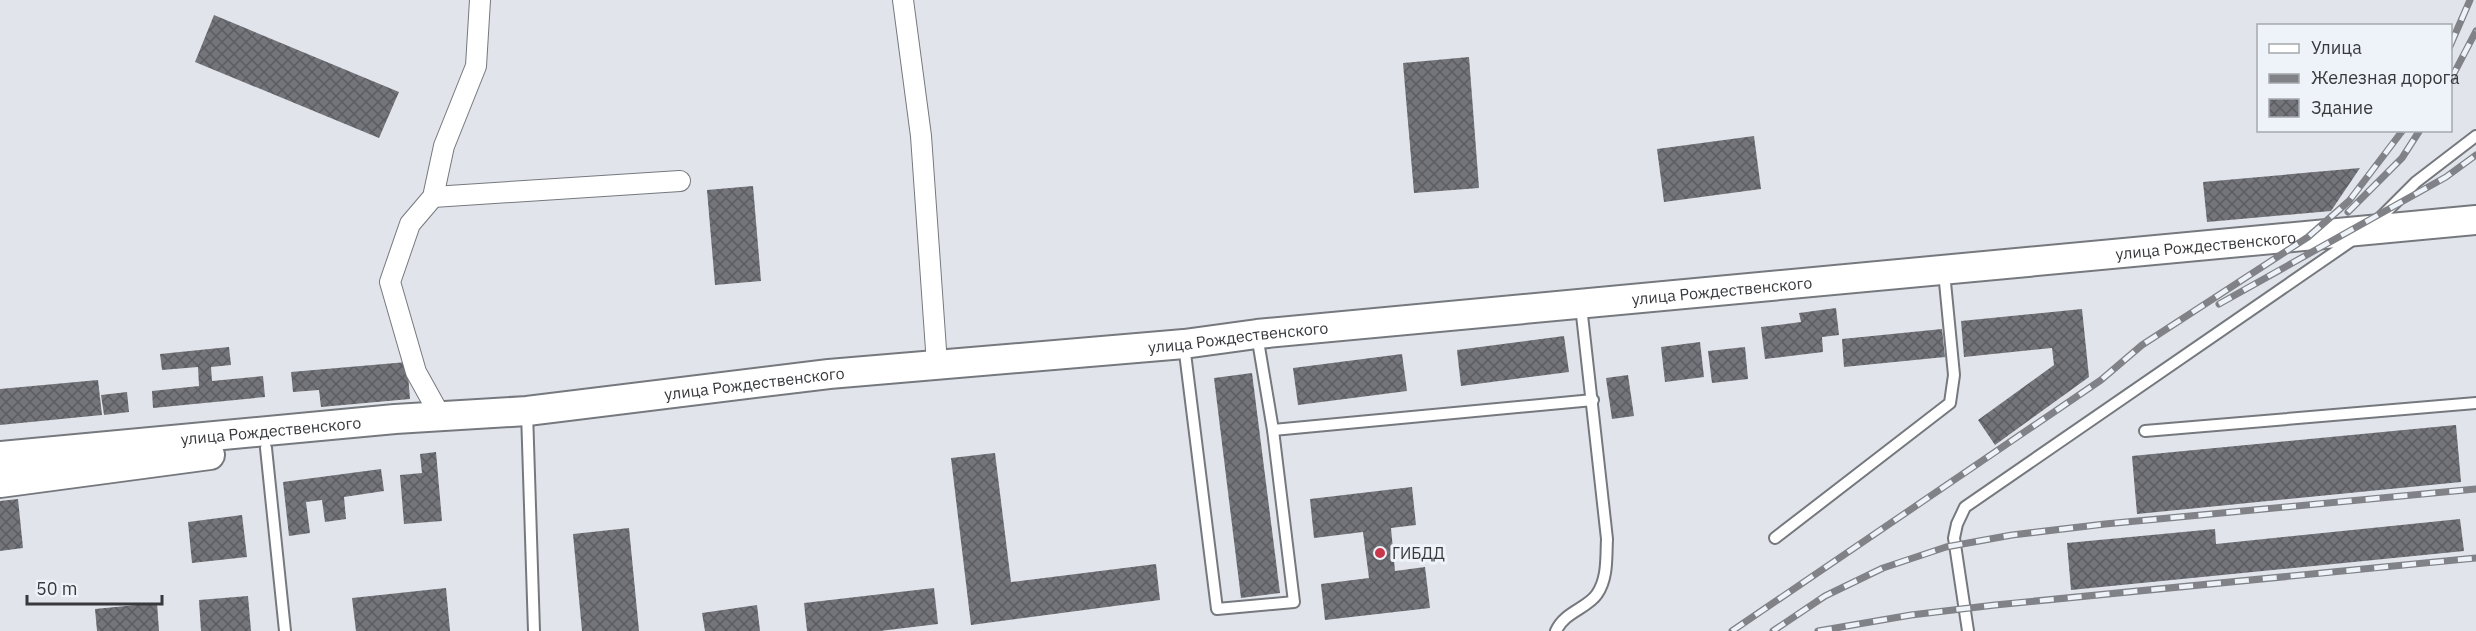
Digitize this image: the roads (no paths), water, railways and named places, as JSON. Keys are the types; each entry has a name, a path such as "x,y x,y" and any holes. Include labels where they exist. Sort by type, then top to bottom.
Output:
{"main road":[{"name":"улица Рождественского","path":"0,456 527,411 829,374 1184,344 1257,334 1944,272 2476,220"},
{"path":"0,483 396,431 527,411"}],"street":[{"path":"441,417 416,372 390,282 410,224 433,197 444,146 476,66 480,0"},
{"path":"903,0 921,136 937,364"},
{"path":"433,197 680,181"}],"lane":[{"path":"1968,631 1954,538 1957,524 1965,507 2367,231 2416,182 2476,136"},
{"path":"1775,538 1950,403 1954,375 1944,272"},
{"path":"1556,631 1558,626 1575,610 1597,594 1606,570 1606,539 1593,399 1581,305"},
{"path":"1184,344 1216,609 1294,602 1273,430 1257,334"},
{"path":"1273,430 1593,399"},
{"path":"2145,431 2476,403"},
{"path":"527,411 534,631"},
{"path":"266,448 285,631"}],"railway":[{"path":"2452,41 2470,0"},
{"path":"2452,77 2476,31"},
{"path":"1732,631 2101,380 2142,345 2308,237 2349,201 2401,132"},
{"path":"2348,212 2402,158 2419,132"},
{"path":"2219,304 2446,177 2476,155"},
{"path":"1773,631 1825,596 1883,568 1946,547 2012,535 2105,524 2476,489"},
{"path":"1818,631 1911,615 1995,605 2476,558"}],"place":[{"name":"ГИБДД","path":"1380,553"}]}
